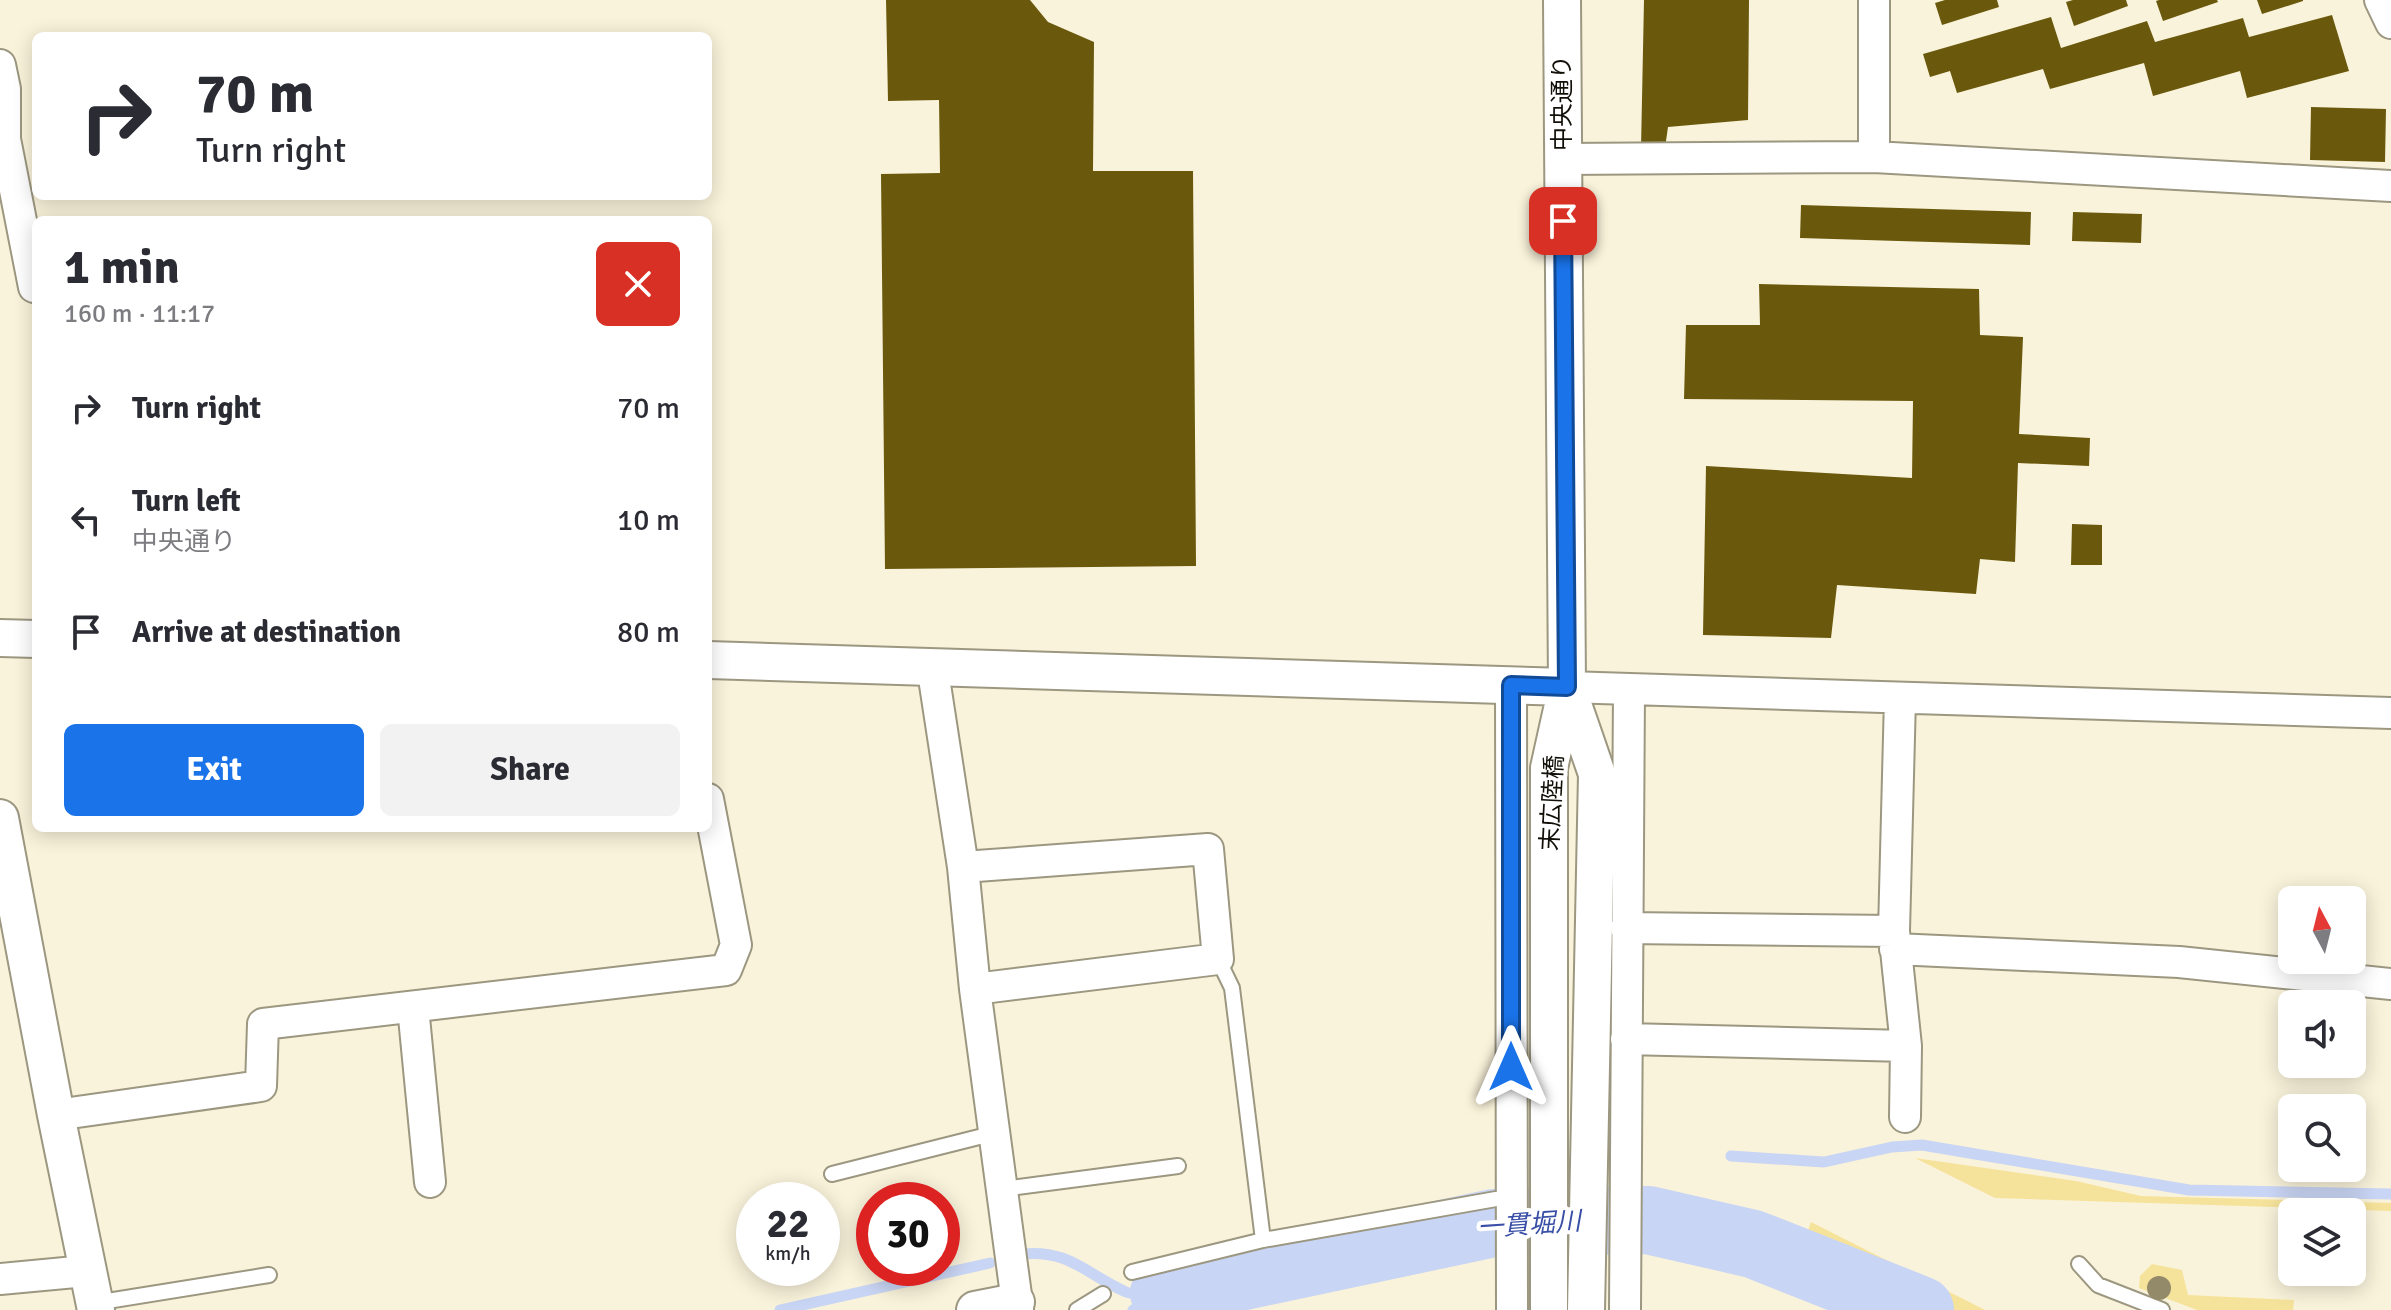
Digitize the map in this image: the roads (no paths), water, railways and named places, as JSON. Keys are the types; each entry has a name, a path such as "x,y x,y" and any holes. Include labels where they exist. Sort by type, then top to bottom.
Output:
{"street":[{"name":"中央通り","path":"1562,0 1567,687"},
{"path":"1874,0 1874,157"},
{"path":"2380,0 2391,23"},
{"path":"0,65 5,89 5,139 32,277"},
{"path":"1562,159 1874,157 2391,186"},
{"path":"0,638 32,639"},
{"path":"712,660 2391,713"},
{"path":"932,665 963,867 975,989 1017,1306 975,1310"},
{"path":"1511,685 1504,1200 1513,1241 1512,1310"},
{"name":"末広陸橋","path":"1549,1310 1549,768 1567,687"},
{"name":"末広陸橋","path":"1567,687 1597,774 1586,1310"},
{"path":"1625,1310 1629,690"},
{"path":"1900,698 1894,940 1906,1046 1905,1117"},
{"path":"0,818 7,895 92,1294 0,1279"},
{"path":"56,1115 261,1086 263,1024 726,970 736,945 712,820"},
{"path":"963,867 1208,849 1218,959 975,989"},
{"path":"1626,928 1894,940 2179,962 2391,984"},
{"path":"413,1007 430,1182"},
{"path":"1626,1039 1906,1046"}],"lane":[{"path":"1218,959 1232,988 1263,1240"},
{"path":"832,1174 995,1133"},
{"path":"1003,1189 1178,1166"},
{"path":"1132,1272 1263,1240 1504,1200"},
{"path":"2079,1264 2098,1285 2162,1310"},
{"path":"92,1294 269,1275"},
{"path":"1077,1310 1103,1294"}],"waterway":[{"path":"1731,1156 1824,1162 1892,1147 1922,1145 2189,1190 2391,1194"},
{"name":"一貫堀川","path":"1164,1293 1494,1223 1648,1220 1753,1244 1920,1310"},
{"path":"1022,1254 1053,1255 1066,1259 1130,1293 1164,1293"},
{"path":"780,1310 990,1263"},
{"name":"一貫堀川","path":"1133,1310 1163,1293"}]}
